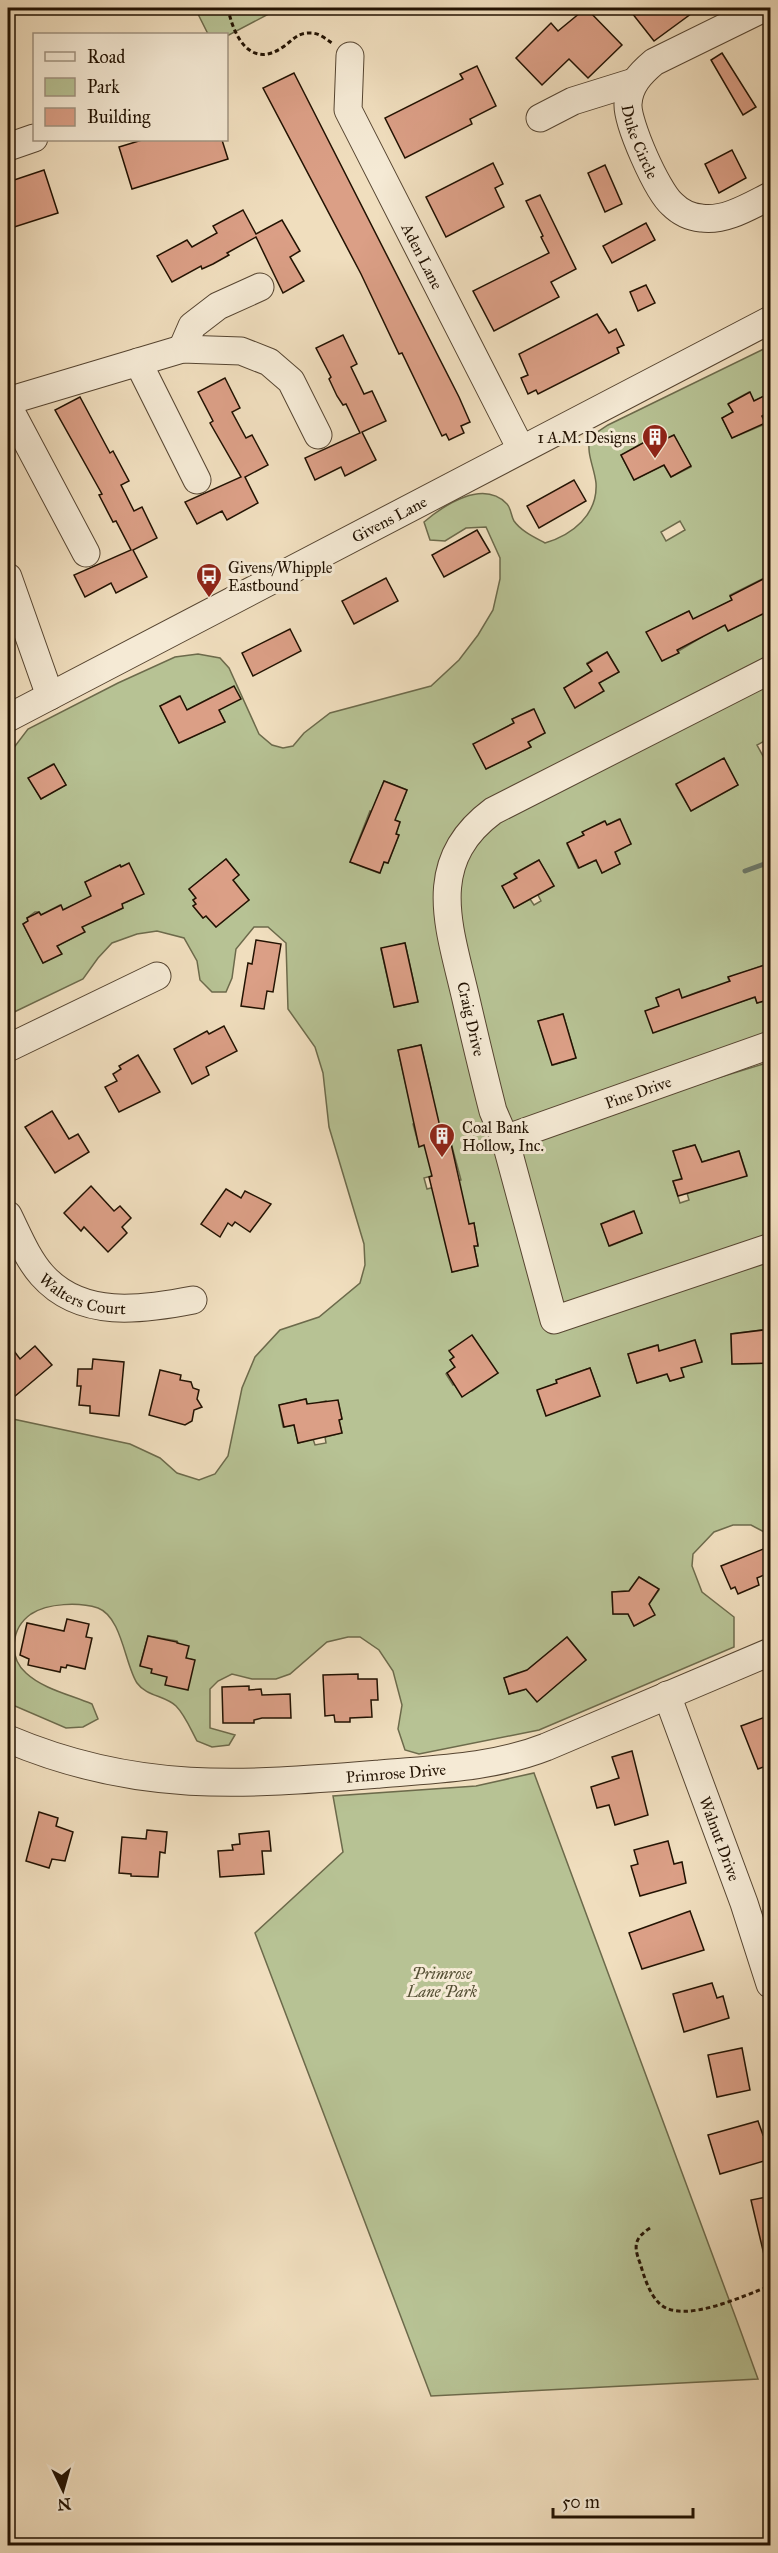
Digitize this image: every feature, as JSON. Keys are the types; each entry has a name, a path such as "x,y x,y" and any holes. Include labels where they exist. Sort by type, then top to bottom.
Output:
{"street":[{"name":"Duke Circle","path":"764,8 654,62 634,82 628,103 629,116 645,157 671,204 692,216 715,219 771,196"},
{"name":"Aden Lane","path":"350,56 348,110 521,449"},
{"path":"540,118 573,101 634,82"},
{"path":"8,147 33,138"},
{"path":"182,349 192,326 218,306 260,287"},
{"name":"Givens Lane","path":"8,718 771,320"},
{"path":"8,402 182,349 241,351 269,362 291,381 318,435"},
{"path":"138,362 197,480"},
{"path":"8,406 86,554"},
{"path":"9,588 50,696"},
{"name":"Craig Drive","path":"768,1248 554,1320 505,1139 493,1111 447,917 448,885 452,867 468,834 477,823 493,811 771,670"},
{"path":"8,1048 158,976"},
{"name":"Pine Drive","path":"505,1139 599,1108 771,1045"},
{"name":"Walters Court","path":"8,1215 42,1275 60,1290 78,1299 115,1309 135,1310 193,1300"},
{"name":"Primrose Drive","path":"8,1739 69,1762 142,1778 226,1783 466,1767 499,1762 546,1747 771,1652"},
{"name":"Walnut Drive","path":"668,1695 761,1923 771,1984"}],"path":[{"path":"228,8 233,30 242,44 254,53 271,53 284,47 299,34 310,33 324,37 350,56"},
{"path":"650,2228 639,2236 636,2245 637,2256 650,2289 661,2305 675,2311 689,2312 771,2286"}],"green space":[{"path":"195,8 280,8 228,35 228,33 208,33"},
{"path":"770,346 770,403 766,395 754,401 749,392 729,403 733,412 722,418 732,438 765,424 762,416 770,411 770,575 730,595 732,600 716,608 728,631 770,610 770,738 757,745 770,769 770,963 728,978 737,1003 755,997 757,1003 770,999 770,1034 711,1080 770,1062 770,1329 731,1334 732,1364 770,1363 770,1535 751,1525 733,1525 714,1532 693,1554 692,1566 702,1592 734,1617 734,1647 539,1730 419,1754 405,1750 398,1729 402,1705 393,1671 379,1650 360,1637 348,1637 327,1642 290,1674 276,1679 252,1679 232,1674 218,1681 210,1689 210,1728 235,1735 229,1745 212,1747 197,1741 176,1706 145,1691 137,1683 118,1631 106,1613 98,1608 73,1604 46,1608 31,1614 19,1627 14,1651 20,1666 33,1679 92,1704 98,1719 83,1727 66,1728 8,1703 8,1418 130,1444 160,1458 177,1473 199,1480 215,1474 228,1456 242,1388 255,1357 280,1330 319,1317 360,1283 365,1265 364,1244 329,1127 323,1073 315,1047 288,1009 286,943 268,927 254,927 236,949 232,978 226,992 212,992 200,980 197,961 184,938 157,931 137,934 112,943 83,979 8,1015 8,983 13,980 8,970 9,754 28,729 175,657 198,654 220,658 229,668 259,734 272,745 283,748 293,746 304,733 330,713 431,686 459,660 493,610 500,579 500,558 486,527 466,528 445,541 430,540 424,522 442,508 464,497 487,494 507,504 517,525 545,543 565,535 581,522 593,505 596,483 590,455 590,437 608,425","holes":["674,435 691,467 671,477 664,465 634,480 621,455 652,438 655,444","680,521 685,530 666,541 661,532","689,611 702,637 662,661 647,632","607,652 619,672 599,683 575,708 564,688 592,671 587,663","179,696 187,710 212,697 225,722 179,743 160,706","533,709 545,733 528,742 531,747 486,769 474,744 514,723 512,719","723,759 738,785 691,811 676,785","53,764 66,785 41,799 29,778","384,781 407,790 398,813 389,818 400,822 396,834 399,835 388,863 384,862 379,873 350,862 370,811 377,813 375,804","619,819 631,844 615,852 620,864 602,873 596,860 578,868 567,844 584,835 583,832 604,821 607,825","226,859 239,875 227,885 249,900 216,927 206,916 203,918 193,906 196,904 193,900 196,898 189,889","539,860 554,886 538,895 541,901 534,905 530,899 514,908 502,886 517,878 515,873","120,865 143,894 127,902 120,900 123,908 102,918 85,882","60,905 63,910 73,905 84,932 57,946 61,954 43,963 23,924 28,921 27,918 35,912 41,915","405,943 418,1002 394,1007 381,949","679,990 682,998 703,990 711,1012 659,1006 656,998","563,1014 576,1058 553,1065 538,1021","421,1045 432,1093 409,1098 398,1050","437,1118 443,1140 450,1139 461,1180 427,1189 424,1178 435,1175 425,1145 419,1146 413,1124","695,1145 702,1162 739,1151 747,1175 687,1193 689,1200 680,1203 673,1181 683,1178 673,1151","633,1211 642,1233 610,1246 601,1224","474,1224 478,1245 474,1246 478,1266 452,1272","695,1340 702,1361 681,1368 683,1377 670,1381 667,1374 637,1383 628,1354 657,1345 660,1353","450,1351 498,1373 472,1391 463,1379 453,1385 446,1374 455,1367 450,1360 454,1357","590,1368 600,1396 546,1415 537,1391 557,1383 556,1380","306,1399 308,1406 326,1401 327,1403 338,1401 342,1433 325,1437 326,1443 315,1445 313,1439 298,1443 294,1425 283,1427 279,1405","639,1577 659,1590 649,1604 654,1615 634,1626 628,1614 613,1614 612,1592 629,1591","148,1636 177,1641 186,1658 195,1660 152,1669 140,1665","567,1637 586,1660 537,1701 524,1687 533,1666","518,1673 524,1690 509,1694 504,1678"]},
{"name":"Primrose Lane Park","path":"534,1773 758,2379 431,2396 255,1933 343,1852 333,1796 476,1786"}],"building":[{"path":"586,8 622,45 588,78 569,59 542,85 516,58 551,23 558,31"},
{"path":"628,8 699,8 654,41"},
{"path":"722,53 756,107 743,115 711,60"},
{"path":"477,66 496,106 470,119 472,124 405,158 385,118 463,79 460,74"},
{"path":"294,73 470,422 461,426 464,433 449,440 446,434 442,436 402,353 399,354 361,274 263,88"},
{"path":"139,141 222,141 228,159 132,189 119,147"},
{"path":"732,150 746,178 719,193 705,164"},
{"path":"493,163 503,184 495,188 504,207 446,237 426,197"},
{"path":"605,165 622,204 605,212 588,173"},
{"path":"44,170 58,213 8,229 8,182"},
{"path":"540,195 576,269 551,282 559,297 494,331 473,291 549,253 526,201"},
{"path":"243,210 256,234 282,220 300,251 290,257 304,281 283,293 256,237 227,253 229,255 213,264 202,269 201,266 172,282 157,256 187,240 192,247 217,233 213,226"},
{"path":"646,223 655,240 612,263 603,246"},
{"path":"646,285 655,303 638,311 630,292"},
{"path":"597,314 609,333 616,329 624,345 617,348 619,353 538,394 536,390 528,394 521,378 528,375 519,354"},
{"path":"343,335 357,364 351,367 364,394 372,391 386,421 362,432 376,460 345,476 341,467 315,480 305,458 360,433 346,404 343,405 337,396 329,379 331,377 316,348"},
{"path":"225,378 240,408 232,412 246,438 252,435 268,465 245,477 258,503 227,520 222,511 197,524 185,502 241,477 210,423 213,421 198,392"},
{"path":"750,392 754,401 766,395 771,403 771,411 762,416 765,423 732,438 722,418 733,412 728,404"},
{"path":"80,397 110,453 113,451 129,481 121,485 134,511 142,507 157,538 133,550 147,577 116,593 111,583 85,597 74,575 131,550 116,521 113,522 99,495 102,494 55,410"},
{"name":"1 A.M. Designs","path":"674,435 691,466 671,477 664,465 634,480 621,455 652,438 655,444"},
{"path":"574,480 586,501 539,528 527,506"},
{"path":"477,530 490,552 444,577 432,555"},
{"path":"771,575 771,610 728,631 725,625 677,650 679,653 662,661 646,632 689,611 693,619 732,600 730,596"},
{"path":"386,578 398,601 354,624 342,601"},
{"path":"290,629 301,651 253,676 242,653"},
{"path":"607,652 619,672 599,683 604,691 575,708 564,688 592,671 587,664"},
{"path":"234,686 241,699 219,710 225,722 179,743 160,706 180,696 187,710"},
{"path":"534,709 545,733 528,742 531,747 486,769 473,744 514,723 512,719"},
{"path":"724,758 738,785 691,811 676,784"},
{"path":"54,764 66,785 41,799 28,778"},
{"path":"384,781 407,790 395,820 400,822 396,834 399,835 388,863 384,862 380,873 350,862"},
{"path":"620,819 631,844 615,852 620,864 602,873 596,860 579,868 567,843 584,835 582,832 605,821 607,825"},
{"path":"226,859 239,875 233,880 249,900 216,927 206,916 203,918 193,906 196,904 193,900 196,898 189,889"},
{"path":"539,860 554,886 514,908 502,886 517,878 514,874"},
{"path":"129,863 144,894 122,904 123,908 82,927 85,932 57,946 62,954 43,963 23,924 28,921 27,918 39,912 41,915 61,905 63,910 91,896 85,882"},
{"path":"256,940 281,944 273,992 267,991 264,1009 241,1006 248,963 252,964"},
{"path":"405,943 418,1002 394,1007 381,948"},
{"path":"771,963 771,999 757,1003 755,997 653,1033 645,1011 659,1006 656,998 679,989 682,998 730,981 728,977"},
{"path":"563,1014 576,1058 552,1065 538,1021"},
{"path":"224,1026 237,1051 206,1067 209,1075 192,1084 174,1049 207,1031 209,1034"},
{"path":"421,1045 443,1140 450,1139 469,1224 474,1223 478,1246 474,1246 478,1266 452,1272 429,1177 432,1176 424,1145 419,1147 398,1050"},
{"path":"138,1055 160,1092 119,1112 105,1087 117,1081 113,1074 121,1069 119,1066"},
{"path":"52,1111 69,1139 78,1134 89,1152 55,1173 25,1127"},
{"path":"695,1145 702,1162 739,1151 747,1176 678,1196 673,1181 682,1179 673,1151"},
{"path":"91,1186 114,1211 120,1206 131,1218 122,1227 127,1233 108,1252 84,1227 81,1231 64,1213"},
{"path":"226,1189 241,1198 245,1191 271,1204 250,1232 235,1222 232,1226 228,1223 220,1237 201,1224"},
{"path":"634,1211 642,1233 609,1246 601,1224"},
{"path":"771,1329 771,1363 732,1364 731,1334"},
{"path":"472,1335 498,1373 462,1397 447,1373 455,1367 450,1360 454,1357 449,1351"},
{"path":"695,1340 702,1362 681,1368 684,1377 670,1381 667,1374 637,1383 628,1354 658,1345 659,1351"},
{"path":"8,1343 20,1359 35,1346 52,1365 14,1397 8,1389"},
{"path":"93,1359 124,1362 119,1416 90,1413 90,1406 79,1405 81,1386 77,1386 78,1369 92,1369"},
{"path":"590,1368 600,1396 546,1416 537,1390 557,1383 556,1380"},
{"path":"160,1370 181,1375 180,1380 191,1382 193,1388 199,1390 197,1399 202,1407 194,1410 192,1421 185,1425 149,1415"},
{"path":"306,1399 307,1404 338,1400 342,1433 298,1443 294,1425 284,1427 279,1405"},
{"path":"771,1546 771,1572 757,1578 759,1585 738,1594 735,1587 731,1589 721,1566"},
{"path":"639,1577 659,1589 649,1604 655,1615 634,1626 628,1614 613,1614 612,1592 629,1591"},
{"path":"67,1619 89,1624 86,1637 92,1638 85,1669 67,1665 66,1668 61,1667 60,1672 28,1665 29,1659 20,1655 27,1623 64,1631"},
{"path":"148,1636 189,1646 186,1658 195,1660 188,1690 165,1685 167,1677 151,1673 152,1669 140,1666"},
{"path":"567,1637 586,1660 537,1702 526,1689 509,1694 504,1678 527,1670"},
{"path":"358,1674 358,1679 377,1679 378,1700 371,1700 372,1717 350,1718 350,1722 335,1722 334,1715 325,1716 323,1675"},
{"path":"249,1686 249,1690 261,1689 262,1695 290,1694 291,1718 262,1718 254,1720 254,1723 223,1723 222,1687"},
{"path":"771,1715 771,1764 758,1769 741,1726"},
{"path":"632,1751 648,1815 615,1825 609,1805 597,1808 591,1787 619,1778 612,1757"},
{"path":"39,1812 58,1818 56,1826 73,1832 65,1861 52,1859 49,1868 26,1861"},
{"path":"147,1830 167,1832 165,1853 160,1852 158,1877 119,1873 122,1837 146,1839"},
{"path":"269,1831 271,1851 262,1851 264,1874 220,1877 218,1851 233,1850 232,1845 240,1844 239,1834"},
{"path":"668,1841 674,1864 682,1862 686,1883 640,1896 631,1866 638,1864 634,1850"},
{"path":"690,1911 704,1950 642,1969 629,1933"},
{"path":"712,1983 717,1998 723,1996 729,2018 684,2032 673,1994"},
{"path":"742,2048 750,2090 717,2097 708,2055"},
{"path":"758,2121 763,2135 771,2133 771,2159 720,2174 708,2135"},
{"path":"771,2196 771,2258 765,2259 751,2200"}],"waterway":[{"path":"745,871 770,862"}],"place":[{"name":"1 A.M. Designs","path":"655,460"},
{"name":"Givens/Whipple Eastbound","path":"209,599"},
{"name":"Coal Bank Hollow, Inc.","path":"442,1159"}]}
